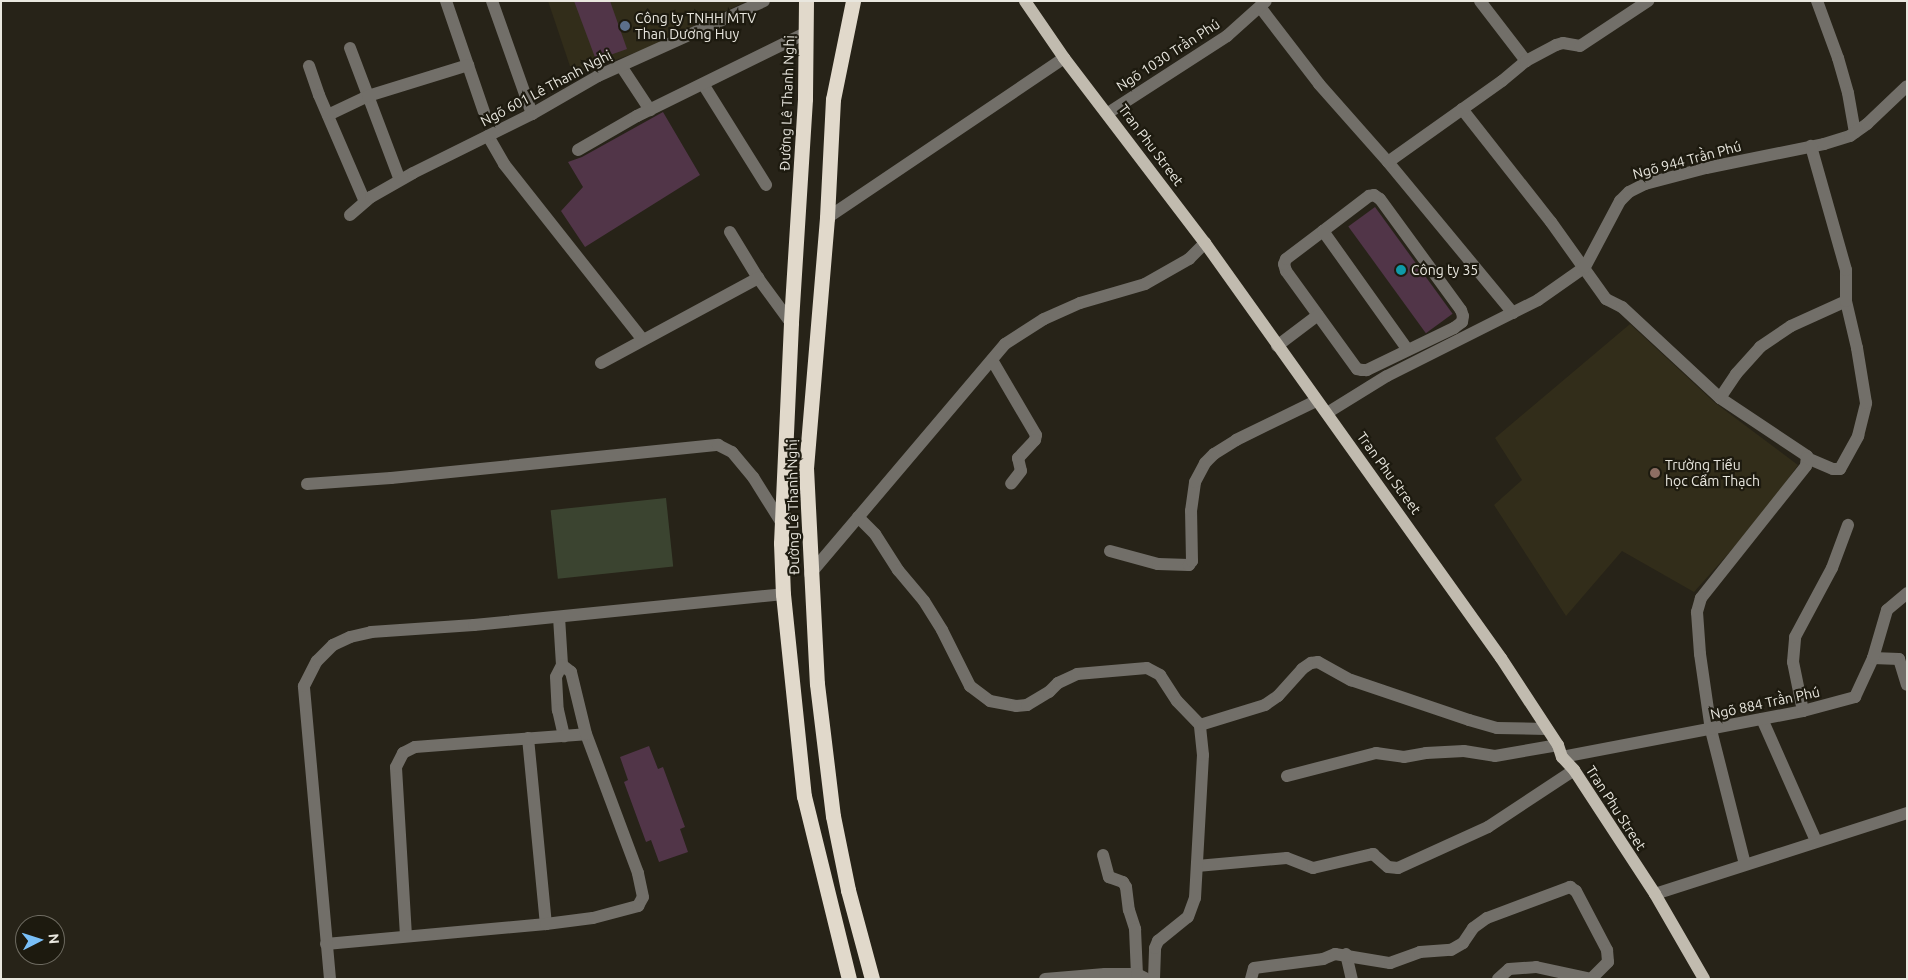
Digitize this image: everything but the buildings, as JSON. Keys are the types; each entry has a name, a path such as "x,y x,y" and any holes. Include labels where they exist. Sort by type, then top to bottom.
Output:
{"highway":[{"name":"Đường Lê Thanh Nghị","path":"806,1 805,99 791,323 783,525 783,594 804,796 849,979"},
{"name":"Đường Lê Thanh Nghị","path":"853,1 833,99 827,218 806,468 817,684 833,816 848,890 872,979"}],"main road":[{"path":"847,26 856,1"},
{"name":"Tran Phu Street","path":"1024,1 1064,58 1108,113 1205,243 1316,401 1327,413 1433,560 1548,729 1560,751 1655,894 1704,979"}],"street":[{"path":"446,1 484,112"},
{"path":"492,1 532,114"},
{"name":"Ngõ 601 Lê Thanh Nghị","path":"350,215 365,202 400,180 532,114 598,76 764,1"},
{"path":"1480,1 1526,61"},
{"path":"1388,162 1526,61 1556,45 1564,43 1580,46 1648,1"},
{"path":"1817,1 1838,58 1848,94 1855,132"},
{"path":"1263,4 1320,84 1388,162 1513,313"},
{"name":"Ngõ 1030 Trần Phú","path":"1108,113 1227,36 1263,4"},
{"path":"578,150 650,110 806,33"},
{"path":"350,48 400,180"},
{"path":"827,218 1064,58"},
{"path":"328,115 368,96 468,65"},
{"path":"309,66 365,202"},
{"path":"621,66 650,110"},
{"path":"703,84 766,185"},
{"name":"Ngõ 944 Trần Phú","path":"1327,413 1386,376 1538,300 1584,267 1620,201 1629,192 1645,184 1706,168 1850,136 1867,124 1907,86"},
{"path":"1462,109 1584,267 1606,299 1622,307 1720,398 1805,453 1807,462"},
{"path":"488,136 504,164 643,340"},
{"path":"1807,462 1840,469 1858,436 1865,412 1864,386 1846,301 1846,270 1811,146"},
{"path":"1368,196 1380,198 1461,310 1462,322 1454,328 1367,370 1357,369 1286,271 1284,264 1286,259 1322,231 1368,196"},
{"path":"1322,231 1408,350"},
{"path":"730,232 758,278 791,323"},
{"path":"810,574 1005,344 1044,319 1080,303 1145,284 1189,259 1205,243"},
{"path":"601,363 758,278"},
{"path":"1720,398 1736,374 1767,342 1791,326 1846,301"},
{"path":"1277,346 1318,315"},
{"path":"992,360 1036,436 1035,440 1018,458 1021,471 1011,484"},
{"path":"1110,551 1158,564 1189,565 1192,561 1191,511 1195,482 1205,463 1214,454 1236,440 1316,401"},
{"path":"307,484 391,478 718,445 732,452 753,477 783,525"},
{"path":"1745,864 1711,730 1697,627 1697,612 1701,598 1807,462"},
{"path":"858,517 875,534 898,570 924,601 942,630 970,686 990,701 1016,706 1027,705 1049,692 1058,683 1077,674 1147,668 1160,675 1177,701 1200,725 1203,754 1195,898 1188,917 1158,941 1155,948 1154,979"},
{"path":"1803,711 1793,662 1795,637 1832,568 1848,526"},
{"name":"Ngõ 884 Trần Phú","path":"1287,776 1376,753 1404,757 1426,753 1464,751 1495,756 1560,751 1711,730 1803,711 1856,697 1873,658 1887,610 1907,593"},
{"path":"330,979 304,686 318,661 333,645 350,637 371,632 559,617 783,594"},
{"path":"559,617 562,665 556,677 558,710 564,736"},
{"path":"1873,658 1898,658 1907,685"},
{"path":"1200,725 1265,705 1278,696 1302,669 1311,663 1318,662 1351,680 1478,723 1516,730 1548,729"},
{"path":"326,944 546,924 593,918 638,906 643,896 638,873 586,734 571,672 562,665"},
{"path":"1762,720 1816,841"},
{"path":"406,936 396,767 402,753 416,747 586,734"},
{"path":"528,738 546,924"},
{"path":"1197,866 1287,858 1313,868 1373,854 1388,868 1398,868 1488,827 1574,770"},
{"path":"1655,894 1816,841 1907,814"},
{"path":"1045,979 1142,977 1135,929 1129,910 1126,887 1122,882 1109,877 1103,855"},
{"path":"1251,979 1254,968 1323,959 1335,954 1346,954 1390,963 1420,952 1451,950 1463,943 1473,928 1487,918 1572,887 1607,950 1608,962 1591,979 1536,966 1509,969 1498,979"},
{"path":"1346,954 1352,979"}],"shaded area":[{"name":"Công ty TNHH MTV Than Dương Huy","path":"548,1 747,1 640,51 573,75"},
{"name":"Trường Tiểu học Cẩm Thạch","path":"1630,324 1714,402 1798,465 1762,516 1694,592 1622,551 1566,616 1494,505 1522,480 1495,438"}],"green space":[{"path":"666,498 673,567 558,579 551,510"}],"place":[{"name":"Công ty TNHH MTV Than Dương Huy","path":"625,26"},
{"name":"Công ty 35","path":"1401,270"},
{"name":"Trường Tiểu học Cẩm Thạch","path":"1655,473"}]}
